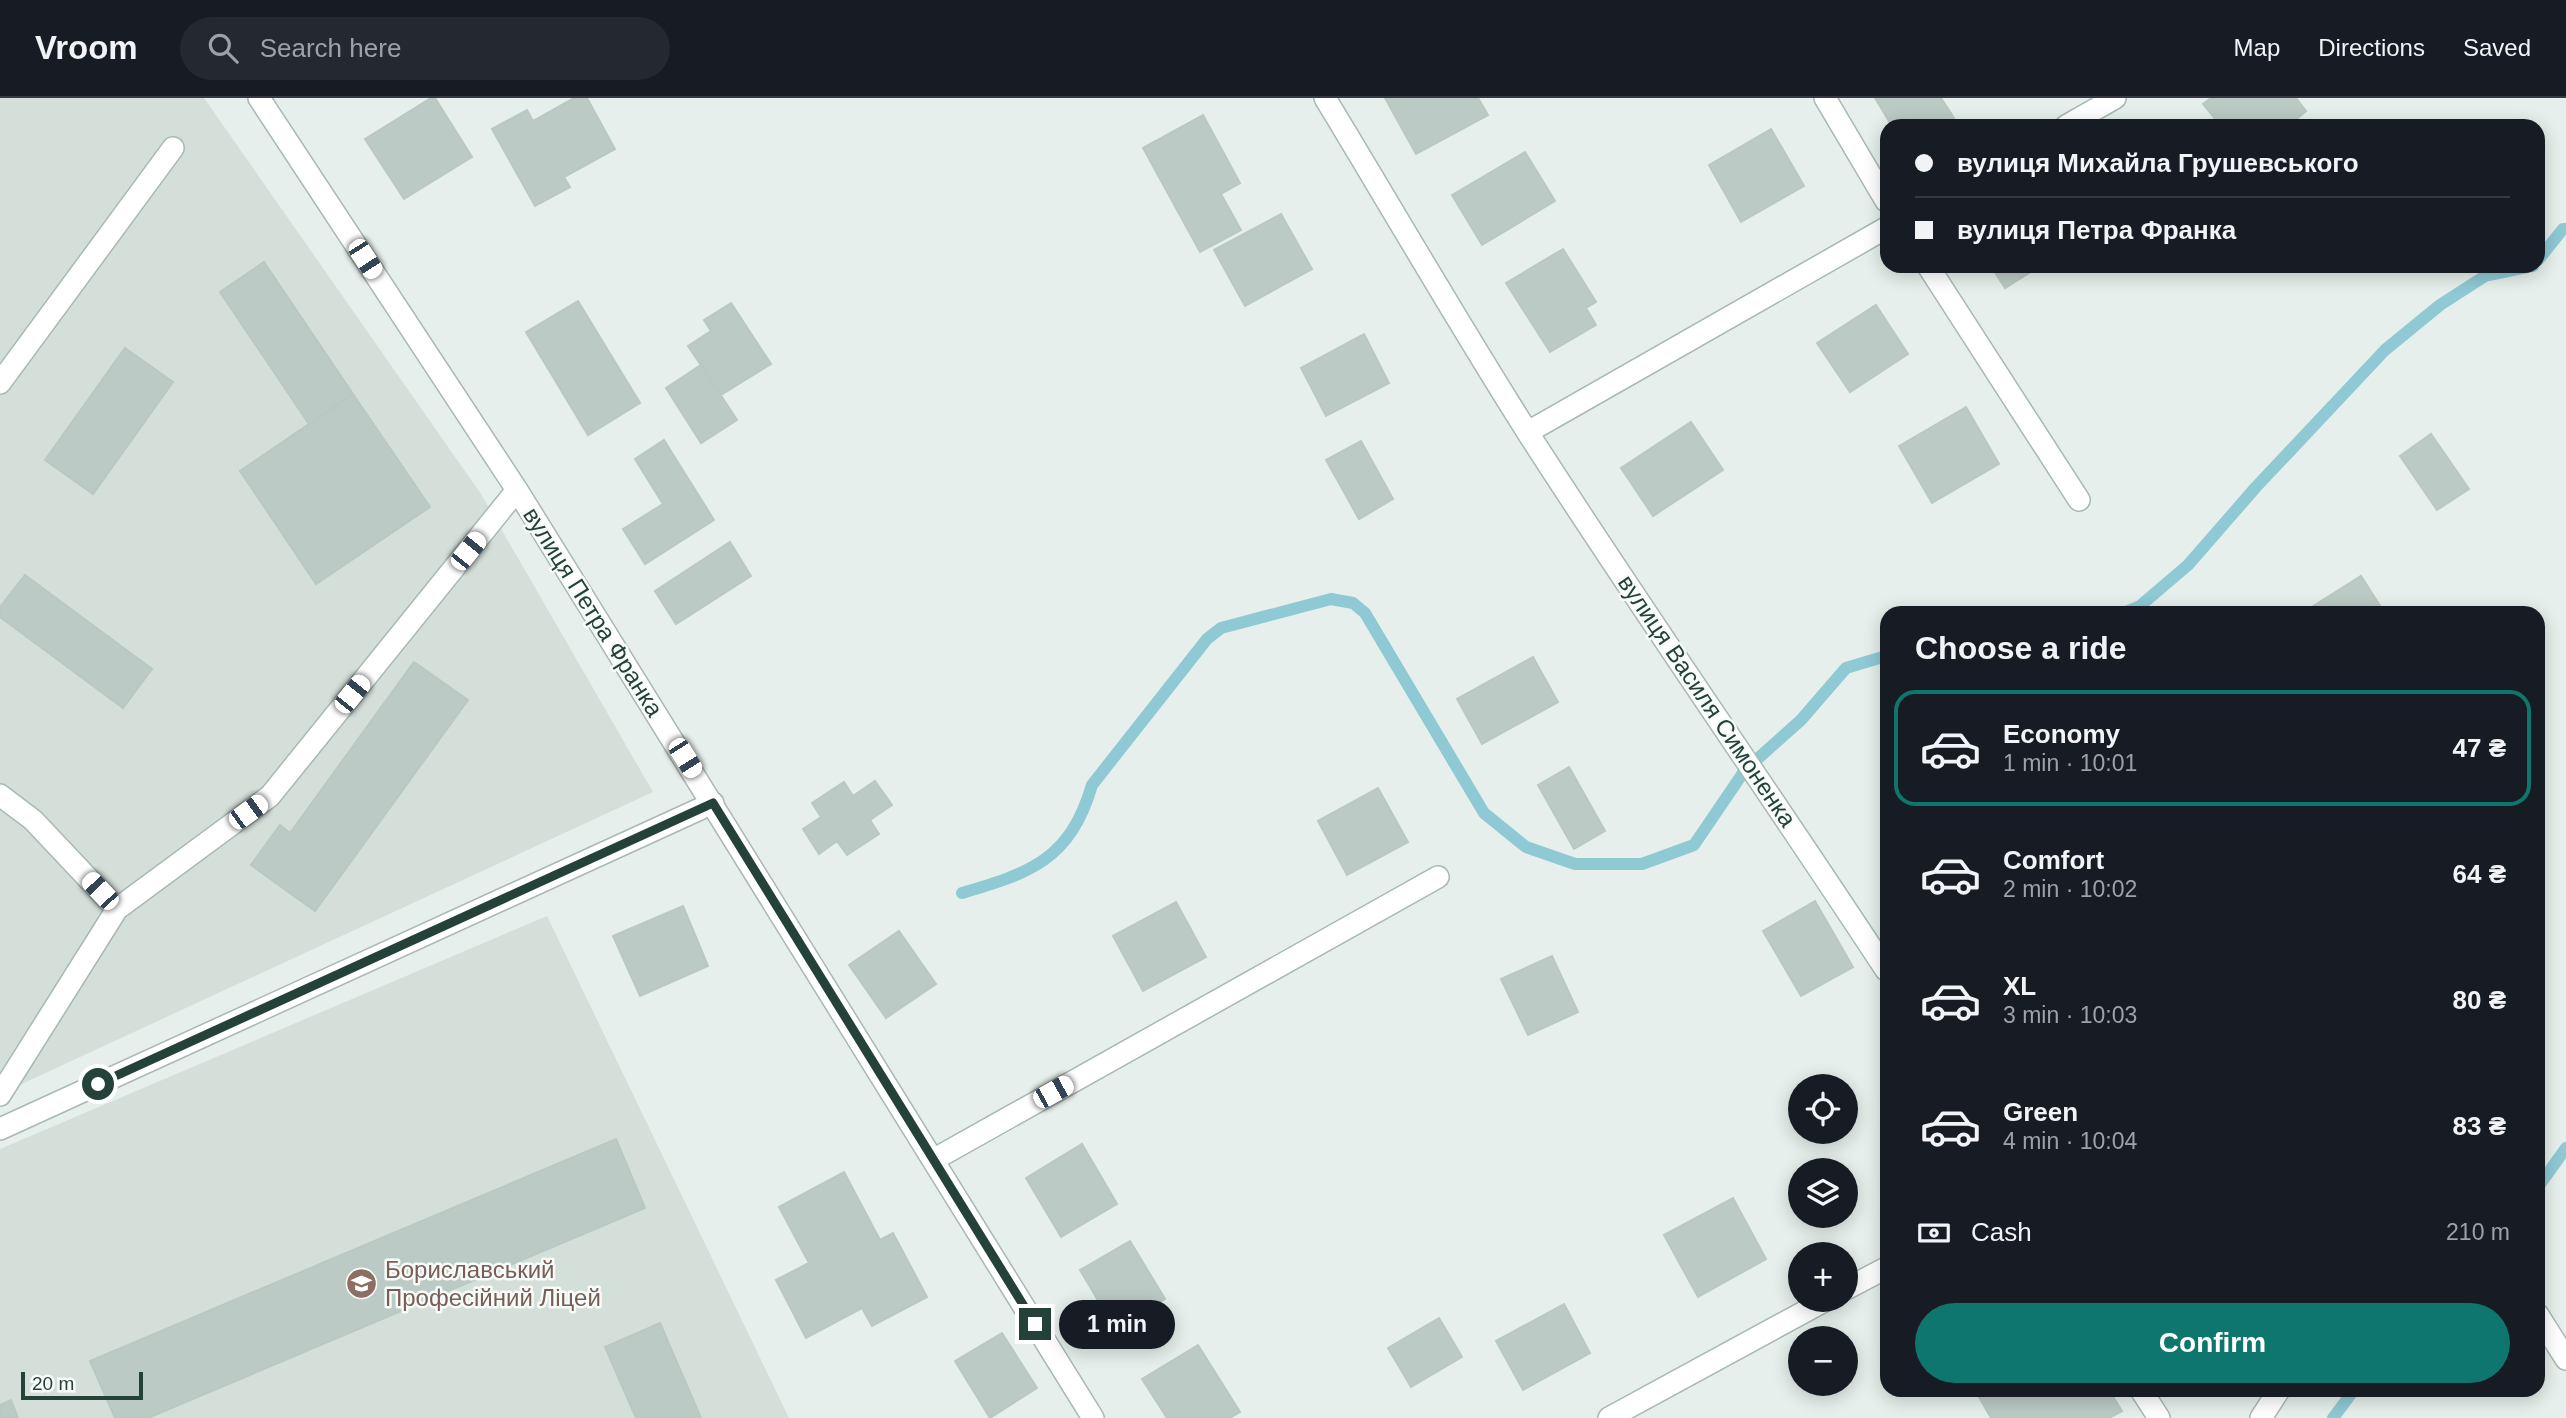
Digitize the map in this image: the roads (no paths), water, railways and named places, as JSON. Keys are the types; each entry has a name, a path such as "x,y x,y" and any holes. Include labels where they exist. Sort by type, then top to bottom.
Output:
{"street":[{"name":"вулиця Петра Франка","path":"259,98 517,490 1093,1418"},
{"name":"вулиця Василя Симоненка","path":"1325,98 1528,432 1713,714 1766,787 1880,961"},
{"path":"1825,98 1880,191"},
{"path":"2078,119 2115,98"},
{"path":"0,383 173,148"},
{"path":"1528,432 1880,231"},
{"path":"1933,273 2079,500"},
{"path":"0,1095 117,909 270,796 517,490"},
{"path":"0,795 33,820 117,909"},
{"path":"0,1129 713,803"},
{"path":"933,1160 1438,877"},
{"path":"1858,1283 1880,1271"},
{"path":"1609,1418 1804,1312"},
{"path":"2545,1326 2566,1359"},
{"path":"2146,1397 2159,1418"},
{"path":"2261,1418 2274,1397"}],"waterway":[{"path":"2545,251 2563,229 2566,229"},
{"path":"2140,606 2188,565 2256,487 2385,350 2440,305 2485,276 2499,273"},
{"path":"962,893 1027,870 1059,847 1072,831 1092,785 1207,639 1221,628 1331,599 1353,603 1365,613 1484,813 1526,847 1575,864 1642,864 1694,845 1745,770 1801,720 1846,668 1880,658"},
{"path":"2545,1177 2566,1148"},
{"path":"2333,1418 2349,1397"}],"place":[{"name":"Бориславський Професійний Ліцей","path":"362,1284"}]}
